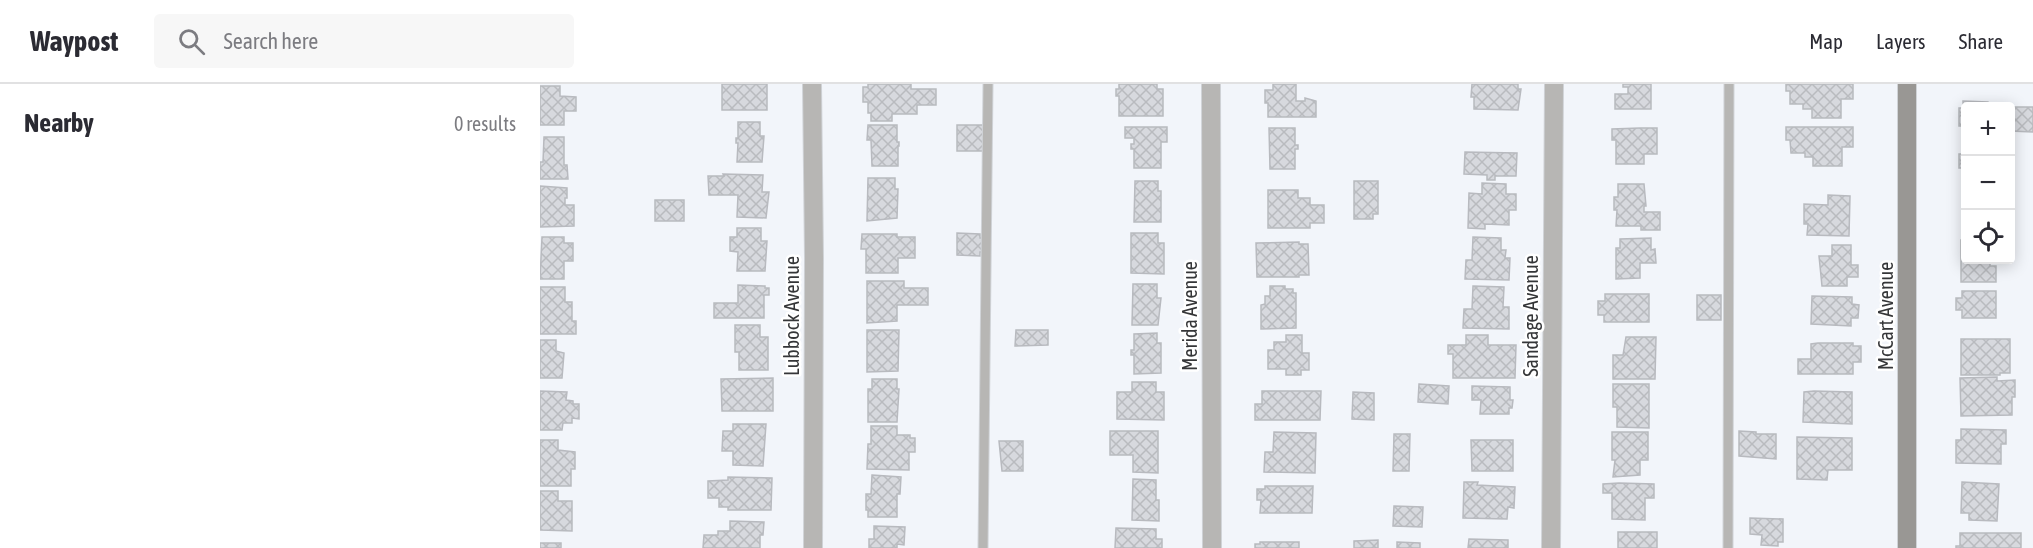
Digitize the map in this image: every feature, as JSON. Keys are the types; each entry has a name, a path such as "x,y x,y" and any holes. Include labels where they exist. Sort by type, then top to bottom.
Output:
{"main road":[{"name":"McCart Avenue","path":"1907,84 1907,548"}],"street":[{"name":"Lubbock Avenue","path":"812,84 813,548"},
{"name":"Merida Avenue","path":"1211,84 1212,548"},
{"name":"Sandage Avenue","path":"1551,548 1554,84"}],"lane":[{"path":"983,548 988,84"},
{"path":"1728,548 1729,84"}],"building":[{"path":"722,84 767,84 767,110 722,110"},
{"path":"868,84 911,84 911,89 936,89 936,105 917,105 917,114 892,114 892,121 871,121 868,102 863,102 863,87 868,87"},
{"path":"1119,84 1157,84 1157,89 1163,89 1163,116 1119,116 1119,96 1116,96 1116,89 1119,89"},
{"path":"1273,84 1296,84 1296,101 1305,101 1305,98 1316,101 1316,117 1268,117 1265,90 1273,90"},
{"path":"1472,84 1518,84 1518,89 1521,89 1518,110 1474,109 1474,97 1471,97"},
{"path":"1623,84 1651,84 1651,109 1615,109 1615,94 1628,94 1628,87 1623,87"},
{"path":"1786,84 1853,84 1853,99 1841,99 1841,118 1812,118 1812,109 1803,109 1803,104 1790,104 1790,91 1786,91"},
{"path":"540,86 560,86 560,96 576,97 576,111 564,111 564,125 540,125"},
{"path":"2015,107 2033,107 2033,132 2015,131"},
{"path":"1959,108 1961,108 1961,126 1959,126"},
{"path":"738,122 760,122 760,136 764,136 762,162 737,162"},
{"path":"868,125 897,125 898,166 872,166 871,140 867,140"},
{"path":"957,125 984,125 983,151 957,151"},
{"path":"1125,127 1167,127 1167,142 1161,142 1161,168 1134,168 1134,149 1131,149 1131,144 1134,144 1134,138 1125,138"},
{"path":"1786,127 1853,127 1853,147 1842,147 1842,166 1813,166 1813,157 1805,157 1805,153 1791,153 1790,140 1786,140"},
{"path":"1269,128 1295,128 1295,145 1298,145 1298,149 1295,149 1295,169 1270,169"},
{"path":"1657,128 1657,154 1644,154 1644,164 1616,164 1616,140 1612,140 1612,129"},
{"path":"544,137 564,137 564,165 567,165 568,179 540,179"},
{"path":"1465,152 1517,153 1516,176 1495,176 1495,180 1487,180 1487,175 1464,174"},
{"path":"1959,154 1961,154 1961,168 1959,168"},
{"path":"723,174 763,175 762,192 769,192 766,218 737,217 738,195 709,195 708,176 724,176"},
{"path":"868,178 895,178 895,189 898,189 897,218 867,221"},
{"path":"1135,181 1158,181 1158,191 1161,191 1161,222 1134,222"},
{"path":"1354,181 1378,181 1378,214 1373,214 1373,219 1354,219"},
{"path":"1482,183 1506,184 1506,194 1516,194 1516,210 1509,210 1509,225 1485,224 1485,229 1468,228 1469,193 1482,194"},
{"path":"1618,184 1644,184 1646,206 1644,206 1644,212 1660,212 1660,230 1641,230 1641,226 1616,226 1617,210 1614,210 1614,197 1618,197"},
{"path":"540,186 567,188 565,205 574,205 574,226 540,227"},
{"path":"1268,190 1298,190 1298,198 1310,198 1310,205 1324,205 1324,223 1310,223 1310,228 1268,228"},
{"path":"1828,195 1850,196 1849,236 1807,235 1808,224 1804,224 1804,204 1828,205"},
{"path":"655,200 684,200 684,221 655,221"},
{"path":"737,228 761,228 761,241 767,241 765,271 737,271 738,252 730,251 730,237 737,237"},
{"path":"957,233 980,234 980,238 985,238 984,252 980,252 980,256 957,255"},
{"path":"1131,233 1158,233 1158,243 1164,243 1164,274 1131,273"},
{"path":"862,234 897,234 897,237 915,237 915,258 898,258 898,273 866,273 866,249 861,249"},
{"path":"542,237 564,237 564,243 573,243 573,261 564,261 564,279 540,279"},
{"path":"1473,237 1501,238 1501,250 1506,250 1505,258 1510,258 1509,280 1465,279 1466,260 1472,260"},
{"path":"1651,238 1651,250 1655,249 1656,263 1640,263 1640,278 1616,279 1616,248 1620,248 1620,239"},
{"path":"1299,242 1299,244 1308,244 1309,275 1257,277 1256,243"},
{"path":"1832,245 1851,245 1851,265 1858,265 1858,277 1847,277 1847,286 1822,286 1819,256 1832,256"},
{"path":"1961,264 1996,266 1996,282 1961,282"},
{"path":"867,281 904,281 904,288 928,288 928,305 897,305 897,321 867,323"},
{"path":"1133,284 1157,284 1157,298 1161,298 1158,325 1132,325"},
{"path":"738,285 769,288 769,295 764,295 764,318 714,318 714,303 738,303"},
{"path":"1270,286 1285,286 1285,289 1293,289 1293,293 1296,293 1296,328 1261,329 1261,305 1265,304 1265,296 1270,296"},
{"path":"1473,286 1504,287 1503,307 1509,307 1509,329 1463,328 1464,309 1472,309"},
{"path":"540,287 565,287 565,302 572,302 572,321 576,321 576,334 540,334"},
{"path":"1962,291 1996,291 1996,318 1962,318 1962,310 1956,310 1956,298 1962,298"},
{"path":"1605,294 1649,294 1649,322 1604,322 1604,315 1598,315 1598,301 1605,301"},
{"path":"1697,295 1721,295 1721,320 1697,320"},
{"path":"1812,296 1852,297 1852,304 1859,305 1858,318 1851,318 1851,326 1811,324"},
{"path":"735,325 760,325 760,337 768,337 768,370 739,370 739,352 735,352"},
{"path":"867,330 899,330 898,371 867,372"},
{"path":"1016,330 1048,330 1048,345 1015,346"},
{"path":"1157,333 1157,343 1161,343 1161,373 1134,374 1134,355 1131,355 1131,350 1134,350 1134,334"},
{"path":"1286,335 1302,335 1302,353 1309,353 1309,370 1301,370 1301,375 1286,375 1286,369 1268,369 1268,350 1274,350 1274,342 1286,342"},
{"path":"1466,335 1488,335 1488,345 1516,345 1515,378 1453,378 1453,354 1448,354 1448,345 1466,345"},
{"path":"1626,337 1656,337 1655,379 1613,379 1613,355 1623,355"},
{"path":"1961,339 2010,339 2010,373 1961,375"},
{"path":"540,340 556,340 556,351 564,353 562,378 540,378"},
{"path":"1853,343 1853,346 1861,346 1861,362 1853,362 1853,374 1798,374 1798,359 1811,359 1811,344"},
{"path":"1997,377 1997,381 2015,380 2012,415 1961,416 1960,378"},
{"path":"773,378 773,411 722,411 721,379"},
{"path":"872,379 897,379 897,389 899,389 897,422 868,422 868,389 872,389"},
{"path":"1132,382 1156,382 1156,392 1164,392 1164,420 1117,419 1117,392 1132,392"},
{"path":"1419,384 1449,386 1448,404 1418,402"},
{"path":"1613,384 1649,384 1649,428 1617,427 1617,407 1613,407"},
{"path":"1472,386 1510,387 1510,400 1513,400 1509,414 1480,414 1481,400 1472,400"},
{"path":"540,391 567,392 566,400 579,404 579,419 572,418 572,423 563,423 562,430 540,430"},
{"path":"1262,391 1321,391 1320,420 1255,420 1255,404 1262,404"},
{"path":"1353,392 1374,393 1374,420 1352,419"},
{"path":"1804,392 1852,392 1852,424 1803,422"},
{"path":"733,424 766,424 763,466 733,465 733,451 722,451 723,431 733,431"},
{"path":"871,426 897,426 897,435 910,435 910,438 915,438 915,452 909,452 909,470 867,469"},
{"path":"1961,429 2006,430 2006,444 2001,444 2001,464 1956,463 1956,440 1961,440"},
{"path":"1110,431 1158,431 1158,473 1133,472 1133,455 1110,455"},
{"path":"1739,431 1776,434 1776,459 1739,456"},
{"path":"1274,432 1316,433 1315,473 1264,472 1265,452 1273,452"},
{"path":"1612,432 1648,432 1648,460 1640,460 1640,475 1613,477 1615,460 1612,460"},
{"path":"1394,434 1410,434 1409,471 1393,471"},
{"path":"1797,437 1852,438 1852,470 1828,470 1827,480 1797,479"},
{"path":"540,440 558,440 558,450 575,452 575,469 571,469 571,486 540,486"},
{"path":"1471,440 1513,440 1513,471 1472,471"},
{"path":"999,441 1023,441 1023,471 1002,471"},
{"path":"872,475 901,477 900,494 897,494 897,517 868,517 866,494 871,494"},
{"path":"728,477 772,478 771,510 728,510 728,507 719,507 719,498 708,498 708,481 728,480"},
{"path":"1133,479 1156,480 1159,521 1132,520"},
{"path":"1464,482 1515,487 1514,508 1508,507 1507,519 1463,518"},
{"path":"1962,482 1999,484 1997,521 1969,520 1969,513 1961,513"},
{"path":"1603,484 1654,484 1654,498 1645,498 1645,520 1612,519 1612,493 1603,493"},
{"path":"1265,486 1313,486 1312,513 1260,513 1261,500 1257,500 1257,489 1265,489"},
{"path":"540,491 558,491 558,501 572,501 572,531 540,530"},
{"path":"1394,506 1423,507 1422,527 1393,526"},
{"path":"1750,518 1783,519 1783,542 1778,542 1778,546 1761,545 1762,535 1750,534"},
{"path":"730,521 764,522 763,535 760,535 760,548 703,548 704,535 718,535 718,531 730,531"},
{"path":"874,526 905,527 904,545 897,544 897,548 869,548 869,539 874,539"},
{"path":"1116,528 1156,529 1156,539 1162,539 1162,548 1115,548"},
{"path":"1618,532 1657,532 1657,548 1618,548"},
{"path":"1960,533 2021,533 2021,548 1956,548 1960,546"},
{"path":"1469,539 1508,540 1508,548 1468,548"},
{"path":"1378,540 1378,548 1354,548 1354,541"},
{"path":"1260,542 1299,542 1299,548 1255,548 1255,544 1260,544"},
{"path":"1397,542 1420,543 1420,548 1397,548"},
{"path":"540,543 561,543 561,548 540,548"}]}
